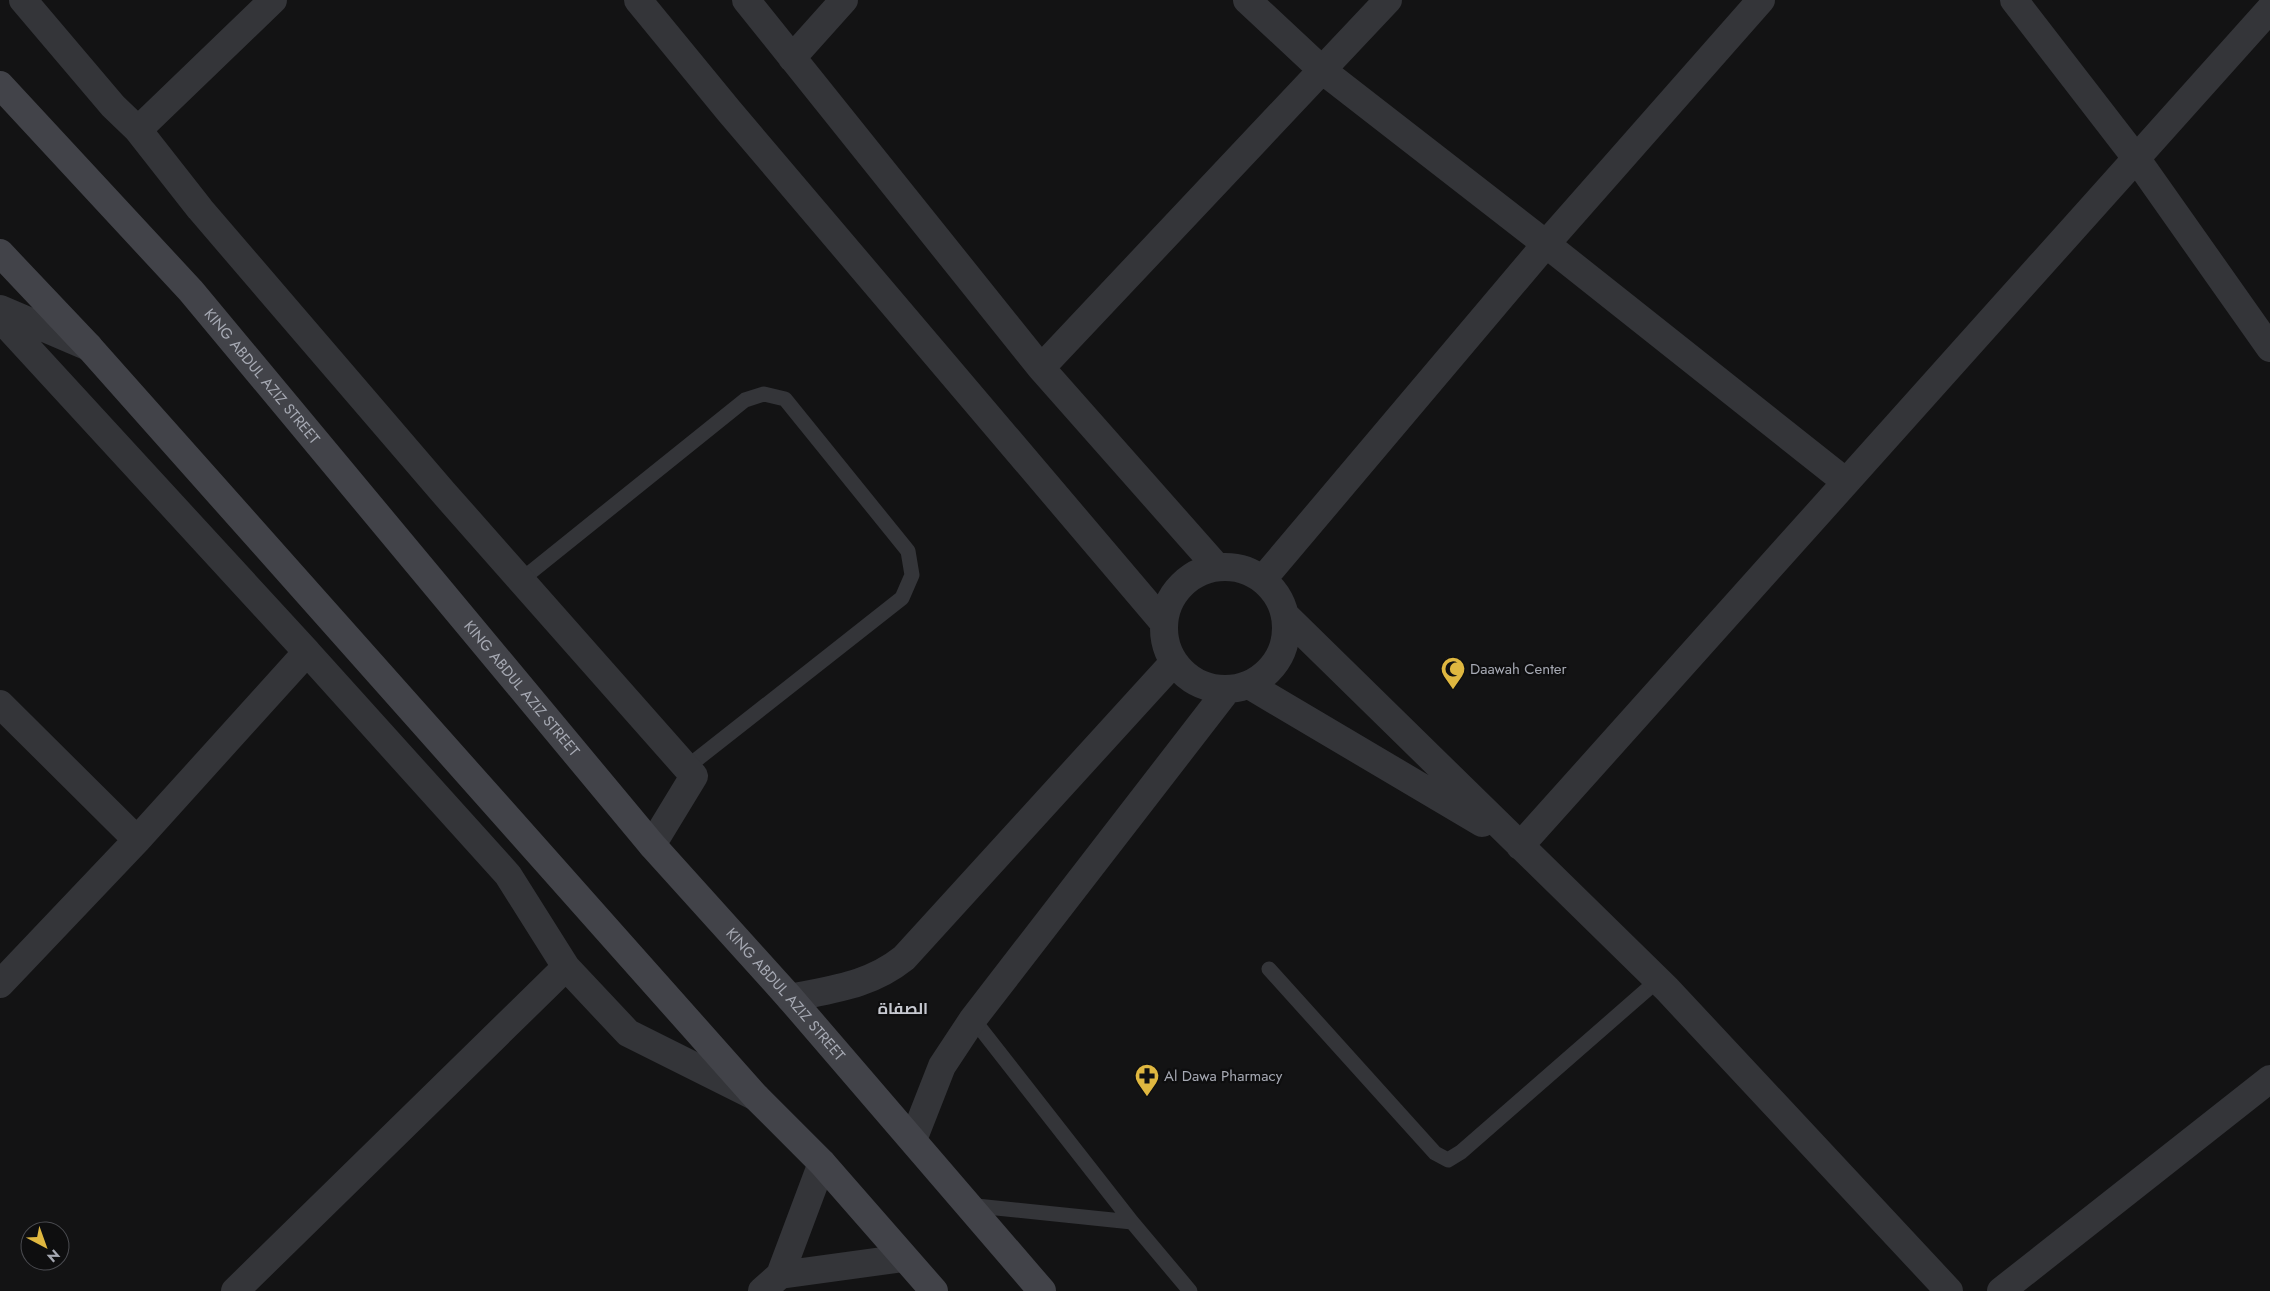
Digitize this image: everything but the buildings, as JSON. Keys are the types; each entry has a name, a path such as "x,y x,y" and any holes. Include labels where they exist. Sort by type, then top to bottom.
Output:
{"main road":[{"name":"KING ABDUL AZIZ STREET","path":"0,85 191,290 652,845 790,998 1042,1291"},
{"path":"0,253 89,347 756,1097 822,1163 934,1291"}],"street":[{"path":"23,0 113,106 138,130 206,216 521,580 694,776 652,845"},
{"path":"138,130 273,0"},
{"path":"638,0 729,111 1163,622"},
{"path":"746,0 1041,368 1217,567"},
{"path":"792,58 844,0"},
{"path":"1247,0 1322,70 1546,244 1846,482"},
{"path":"1041,368 1388,0"},
{"path":"1263,579 1546,244 1761,0"},
{"path":"2014,0 2136,158 2270,348"},
{"path":"1520,846 2270,9"},
{"path":"0,309 89,347"},
{"path":"0,318 307,652 508,875 566,967 628,1033 756,1097"},
{"path":"1520,846 1238,687 1207,687 1188,678 1174,662 1165,643 1163,622 1169,602 1180,585 1197,573 1217,567 1233,566 1248,570 1263,579 1273,589 1285,615 1658,980 1949,1291"},
{"path":"913,1140 942,1066 973,1019 1238,687 1266,672 1279,656 1286,636 1285,615"},
{"path":"0,984 138,840 307,652"},
{"path":"790,998 866,981 886,972 904,958 1174,662"},
{"path":"0,704 138,840"},
{"path":"235,1291 566,967"},
{"path":"2001,1291 2270,1079"},
{"path":"771,1283 822,1163"},
{"path":"771,1283 904,1258"}],"lane":[{"path":"521,580 745,400 764,394 785,399 908,551 912,575 902,598 686,768"},
{"path":"1269,969 1435,1153 1448,1160 1461,1152 1658,980"},
{"path":"973,1019 1132,1222 1190,1291"},
{"path":"966,1204 1132,1222"}],"place":[{"name":"Daawah Center","path":"1453,690"},
{"name":"Al Dawa Pharmacy","path":"1147,1097"}],"district":[{"name":"الصفاة","path":"903,1008"}]}
